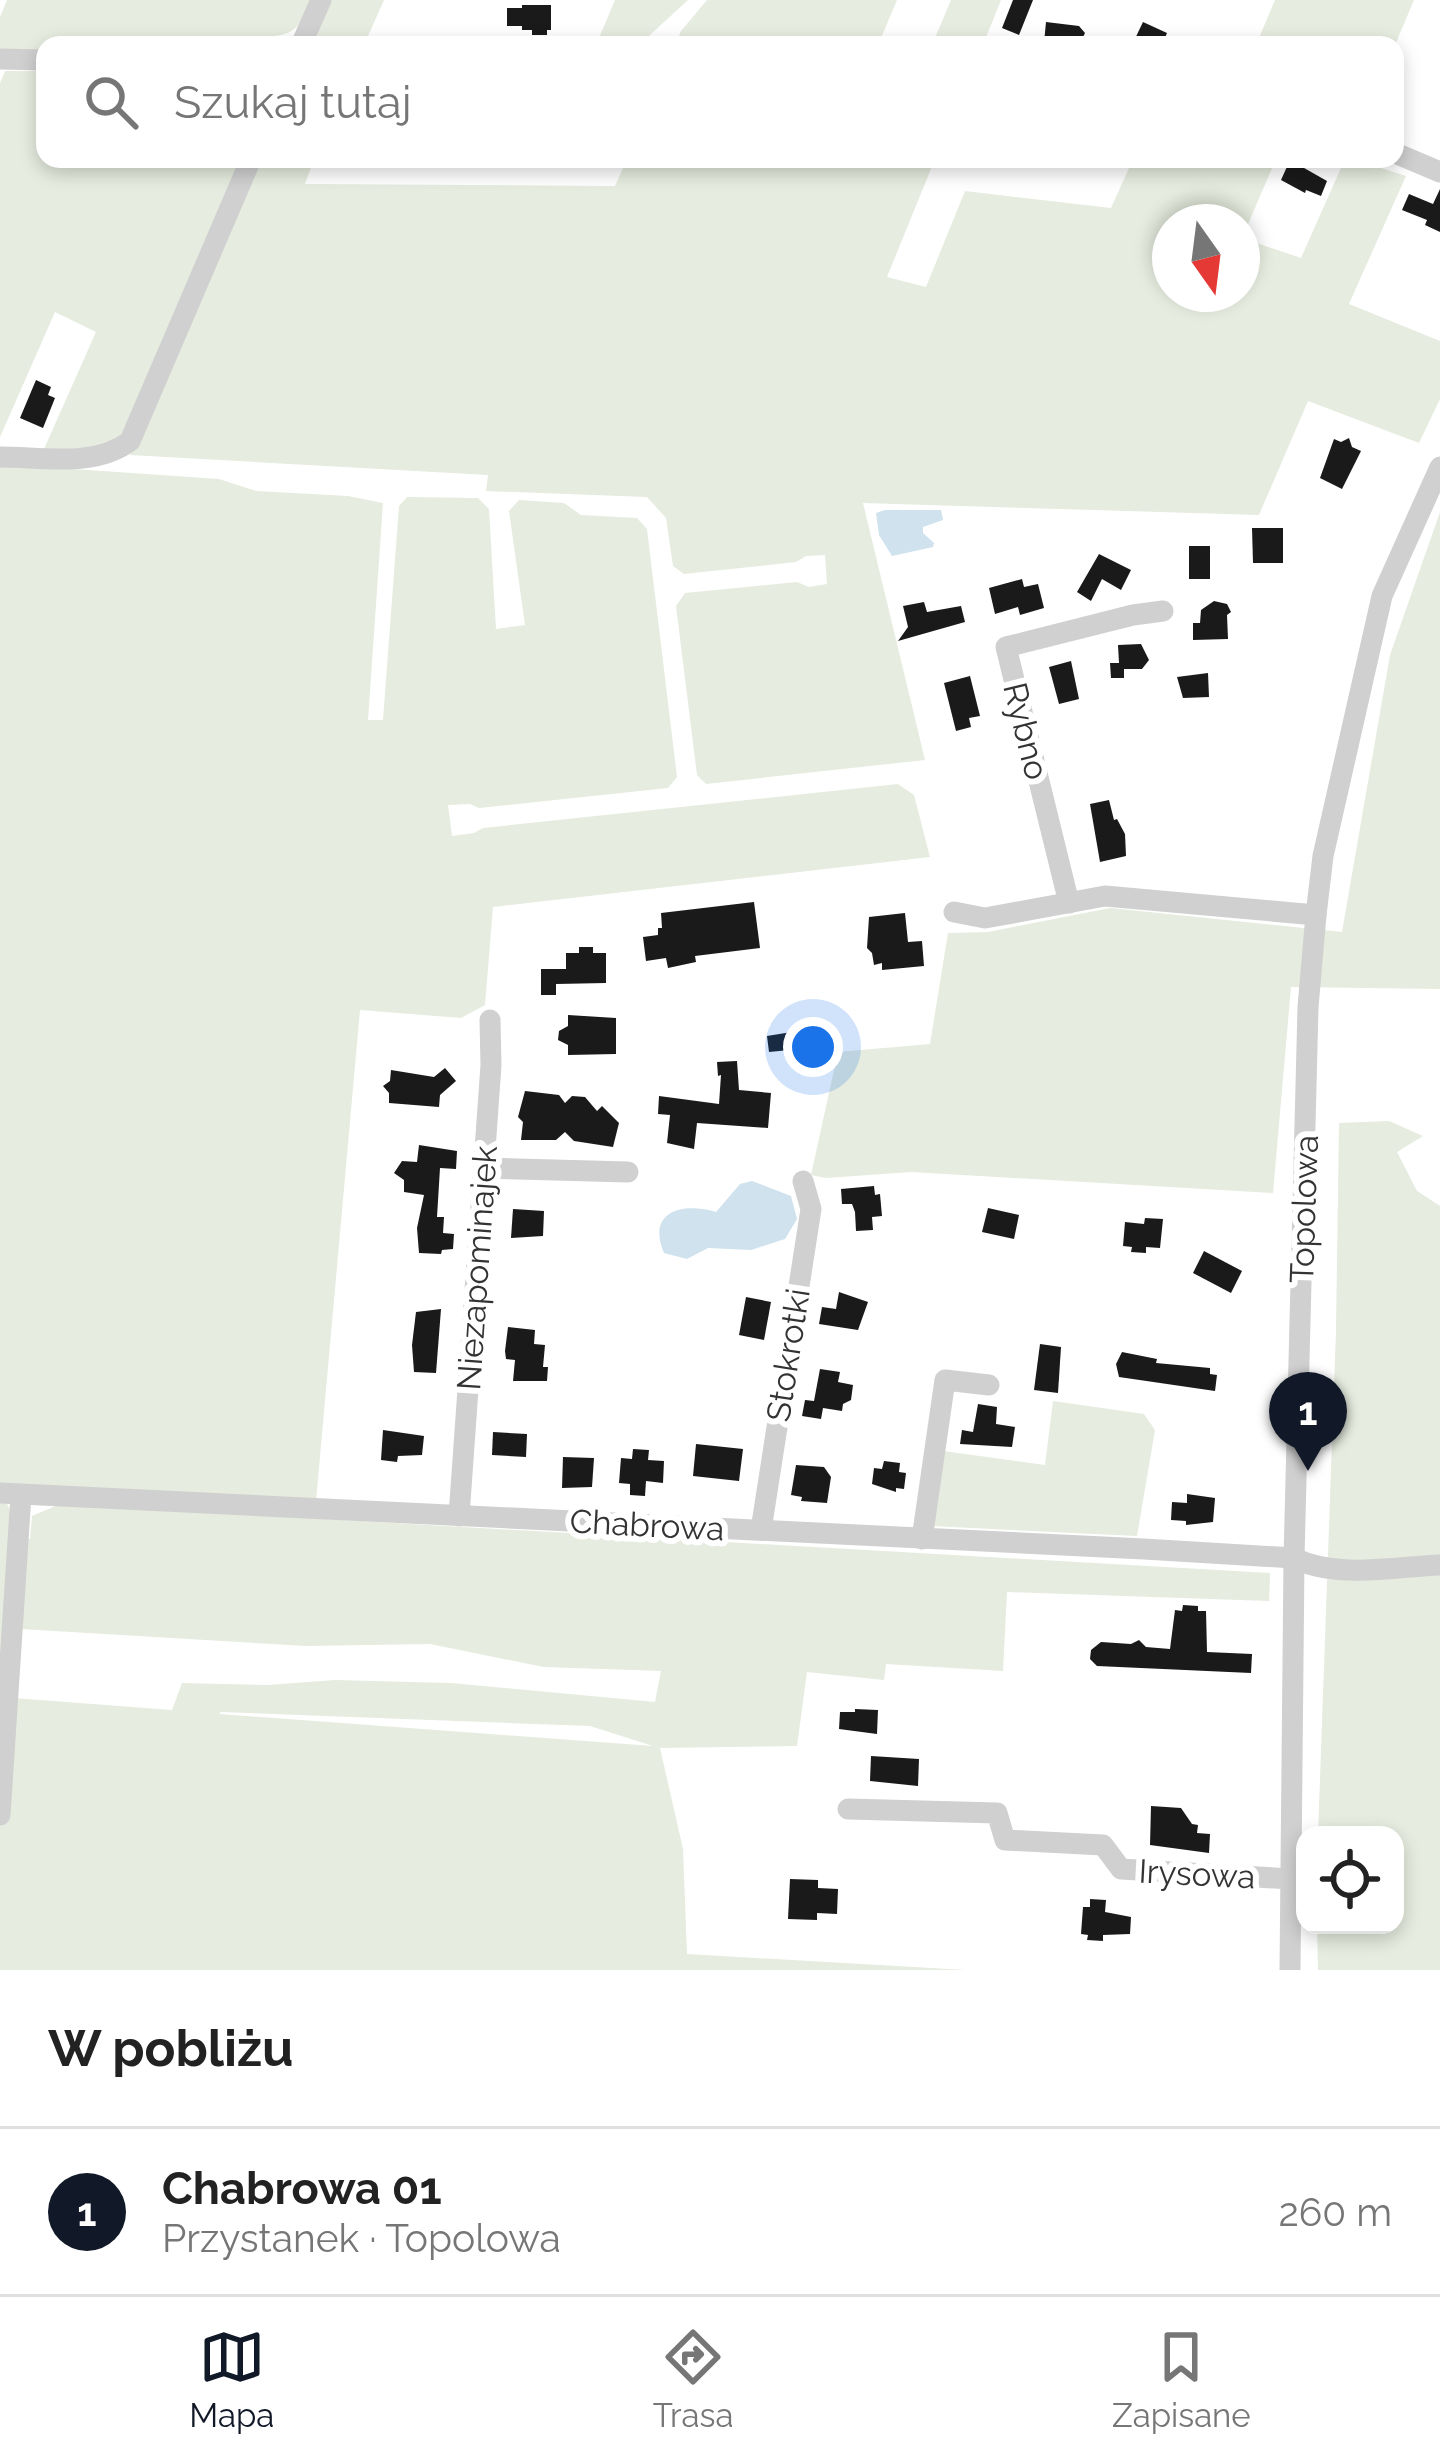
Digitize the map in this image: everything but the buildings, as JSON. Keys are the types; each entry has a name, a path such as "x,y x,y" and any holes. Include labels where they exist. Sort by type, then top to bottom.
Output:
{"street":[{"path":"305,36 321,0"},
{"path":"0,59 36,60"},
{"path":"1404,158 1440,172"},
{"path":"0,457 91,458 114,453 130,441 247,168"},
{"name":"Topolowa","path":"1290,1970 1294,1558 1308,1007 1316,915 1323,856 1382,596 1440,467"},
{"name":"Rybno","path":"1069,903 1006,647 1163,611"},
{"path":"954,912 985,918 1105,896 1316,915"},
{"name":"Niezapominajek","path":"459,1516 490,1020"},
{"path":"484,1168 628,1172"},
{"name":"Stokrotki","path":"760,1530 811,1209 803,1181"},
{"path":"922,1539 946,1380 989,1385"},
{"path":"0,1815 10,1494"},
{"name":"Chabrowa","path":"10,1494 1294,1558 1309,1566 1362,1569 1440,1565"},
{"name":"Irysowa","path":"848,1809 997,1813 1005,1840 1103,1845 1121,1869 1291,1879"}],"shaded area":[{"path":"7,0 312,0 298,26 272,36 36,36 36,50 0,51 0,17"},
{"path":"329,0 384,0 368,36 313,36"},
{"path":"615,0 688,0 649,36 600,36"},
{"path":"707,0 897,0 882,36 679,36"},
{"path":"951,0 1001,0 987,36 936,36"},
{"path":"1275,0 1414,0 1399,36 1260,36"},
{"path":"5,71 36,71 36,168 239,168 121,443 99,453 44,449 96,332 55,312 0,437 0,83"},
{"path":"255,168 311,168 305,184 615,186 623,168 931,168 887,277 926,287 965,191 1111,208 1129,168 1272,168 1257,204 1152,204 1152,312 1260,312 1260,244 1301,258 1341,168 1381,168 1406,176 1349,304 1440,341 1440,399 1419,443 1308,401 1259,515 863,503 925,760 706,784 697,775 676,606 685,593 797,582 809,587 827,584 825,555 684,574 673,566 666,518 647,497 486,491 488,475 130,455"},
{"path":"0,464 219,479 256,491 348,496 383,503 368,720 383,720 399,506 407,497 478,498 489,509 496,629 525,625 509,511 519,500 564,503 581,515 637,518 647,529 677,777 668,788 479,808 448,805 452,836 483,828 898,784 914,795 930,857 493,907 485,1005 461,1018 360,1010 316,1501 0,1487"},
{"path":"1440,512 1440,989 1291,987 1273,1193 911,1172 811,1175 838,1052 930,1044 948,933 988,932 1110,908 1342,932 1390,655"},
{"path":"1389,1121 1423,1136 1397,1152 1417,1191 1440,1206 1440,1970 1318,1970 1317,1934 1404,1934 1404,1826 1318,1826 1339,1123"},
{"path":"1053,1401 1144,1414 1155,1430 1137,1536 931,1526 943,1451 1045,1465"},
{"path":"0,1499 5,1499 12,1515 11,1538 30,1539 32,1516 60,1504 1270,1573 1269,1601 1007,1592 1003,1671 886,1664 884,1680 807,1672 797,1746 660,1748 683,1849 687,1954 966,1970 0,1970 0,1697 172,1710 182,1683 268,1685 335,1680 451,1683 655,1702 661,1671 544,1667 430,1644 306,1646 4,1628 0,1666","holes":["220,1712 590,1726 653,1746"]}],"water":[{"path":"941,510 943,520 923,527 933,547 892,556 879,535 876,513"},
{"path":"752,1181 791,1196 797,1219 785,1239 751,1250 708,1248 687,1259 664,1253 660,1227 671,1213 691,1208 716,1212 740,1184"}],"place":[{"name":"Chabrowa 01","path":"1308,1471"}]}
